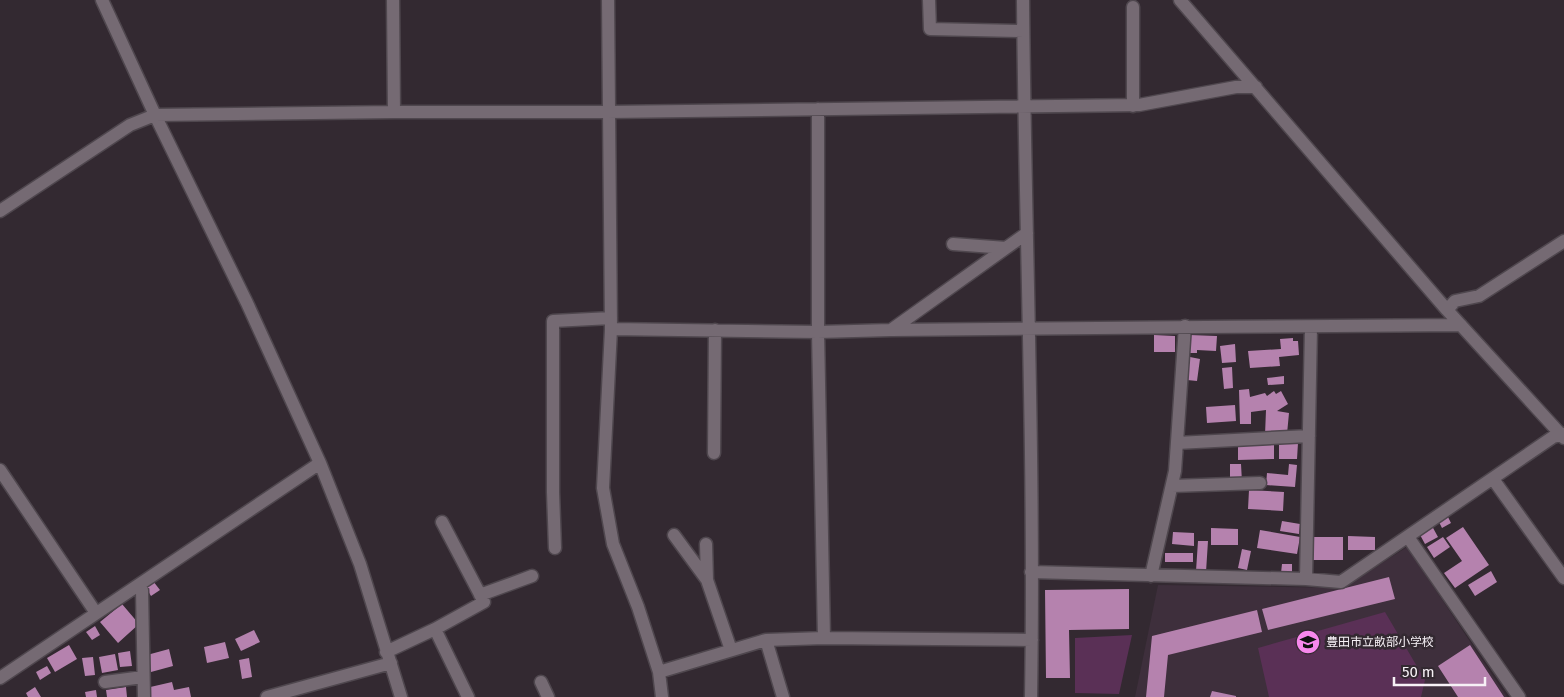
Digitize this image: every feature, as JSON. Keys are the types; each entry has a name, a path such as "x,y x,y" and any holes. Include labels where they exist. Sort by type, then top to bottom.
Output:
{"street":[{"path":"102,0 155,115 247,303 320,463 360,564 401,697"},
{"path":"393,0 394,112"},
{"path":"608,0 611,323 603,488 613,544 638,607 659,672 662,697"},
{"path":"930,0 930,29 1023,31"},
{"path":"1023,0 1030,328 1031,697"},
{"path":"1180,0 1447,310 1563,436"},
{"path":"1133,7 1133,106"},
{"path":"0,211 130,124 155,115 1133,106 1236,87 1256,87"},
{"path":"818,109 818,332 824,638"},
{"path":"891,330 1027,234"},
{"path":"1447,310 1455,301 1479,296 1564,241"},
{"path":"954,244 1006,248"},
{"path":"555,548 553,492 553,321 715,330 818,332 1185,326 1461,325"},
{"path":"1151,576 1175,471 1185,326"},
{"path":"1306,580 1311,327"},
{"path":"714,453 715,330"},
{"path":"1177,443 1309,436"},
{"path":"1031,572 1341,582 1554,437 1563,436"},
{"path":"0,678 320,463"},
{"path":"0,470 96,613"},
{"path":"1493,479 1564,578"},
{"path":"1172,486 1260,483"},
{"path":"267,697 388,658 484,602 442,522"},
{"path":"674,535 708,580"},
{"path":"1408,537 1519,697"},
{"path":"706,544 708,580 731,650"},
{"path":"480,595 532,576"},
{"path":"139,585 142,590 144,697"},
{"path":"435,629 468,697"},
{"path":"659,672 766,640 824,638 1032,640"},
{"path":"766,640 783,697"},
{"path":"105,682 143,677"},
{"path":"541,682 548,697"}],"shaded area":[{"name":"豊田市立畝部小学校","path":"1407,547 1507,697 1135,697 1158,585 1343,588"},
{"path":"1385,612 1425,680 1421,697 1269,697 1258,648"},
{"path":"1132,635 1119,694 1075,693 1075,638"}],"building":[{"path":"1154,335 1175,336 1175,352 1154,352"},
{"path":"1190,335 1217,336 1216,351 1197,350 1197,353 1189,353"},
{"path":"1293,338 1293,341 1298,341 1299,355 1279,357 1280,366 1250,368 1248,351 1281,349 1280,339"},
{"path":"1235,344 1236,362 1222,363 1220,346"},
{"path":"1190,357 1200,359 1197,381 1187,380"},
{"path":"1232,367 1233,388 1224,389 1222,368"},
{"path":"1284,376 1284,384 1268,385 1267,378"},
{"path":"1249,389 1250,397 1265,393 1267,396 1274,391 1276,394 1281,391 1288,404 1277,411 1289,413 1287,434 1265,435 1266,410 1251,412 1251,424 1240,424 1239,390"},
{"path":"1235,405 1236,421 1207,423 1206,407"},
{"path":"1238,442 1274,442 1274,459 1238,460"},
{"path":"1279,443 1298,443 1297,459 1279,459"},
{"path":"1230,464 1241,464 1242,482 1230,483"},
{"path":"1289,464 1297,465 1295,487 1266,485 1267,473 1288,475"},
{"path":"1249,490 1284,492 1283,511 1248,509"},
{"path":"1448,517 1451,523 1442,528 1439,522"},
{"path":"1282,521 1300,524 1299,534 1280,531"},
{"path":"1432,526 1438,537 1425,544 1419,533"},
{"path":"1463,527 1489,565 1455,588 1444,573 1462,561 1446,538"},
{"path":"1211,528 1238,529 1238,545 1211,545"},
{"path":"1260,530 1300,537 1297,554 1257,548"},
{"path":"1173,532 1194,533 1194,546 1172,544"},
{"path":"1348,536 1375,537 1375,550 1348,550"},
{"path":"1311,537 1343,537 1343,560 1311,560"},
{"path":"1443,537 1450,547 1434,558 1427,547"},
{"path":"1198,541 1208,541 1206,572 1196,571"},
{"path":"1242,549 1251,551 1247,570 1238,568"},
{"path":"1165,553 1193,553 1193,562 1165,562"},
{"path":"1282,564 1292,564 1292,573 1281,573"},
{"path":"1491,571 1497,582 1475,596 1468,585"},
{"path":"1389,577 1395,599 1268,630 1262,609"},
{"path":"153,581 160,590 151,596 145,586"},
{"path":"1129,589 1129,629 1069,630 1070,678 1046,678 1045,590"},
{"path":"122,604 139,624 118,643 100,622"},
{"path":"1257,610 1262,632 1168,655 1164,697 1146,697 1152,636"},
{"path":"95,626 100,635 92,640 86,632"},
{"path":"254,630 260,642 241,651 235,639"},
{"path":"225,642 229,658 207,663 204,647"},
{"path":"69,645 77,659 55,672 47,658"},
{"path":"1470,645 1504,697 1458,697 1438,666"},
{"path":"169,649 173,666 151,672 147,655"},
{"path":"130,651 132,666 120,667 118,653"},
{"path":"115,654 118,670 102,673 99,657"},
{"path":"93,657 95,675 85,676 82,658"},
{"path":"249,658 252,677 242,679 239,660"},
{"path":"47,666 51,673 40,680 36,672"},
{"path":"172,682 174,690 189,687 191,697 148,697 146,688"},
{"path":"35,687 41,697 28,697 26,693"},
{"path":"126,687 127,697 107,697 106,690"},
{"path":"96,690 97,697 86,697 85,692"},
{"path":"1212,691 1236,696 1236,697 1210,697"}],"place":[{"name":"豊田市立畝部小学校","path":"1308,642"}]}
